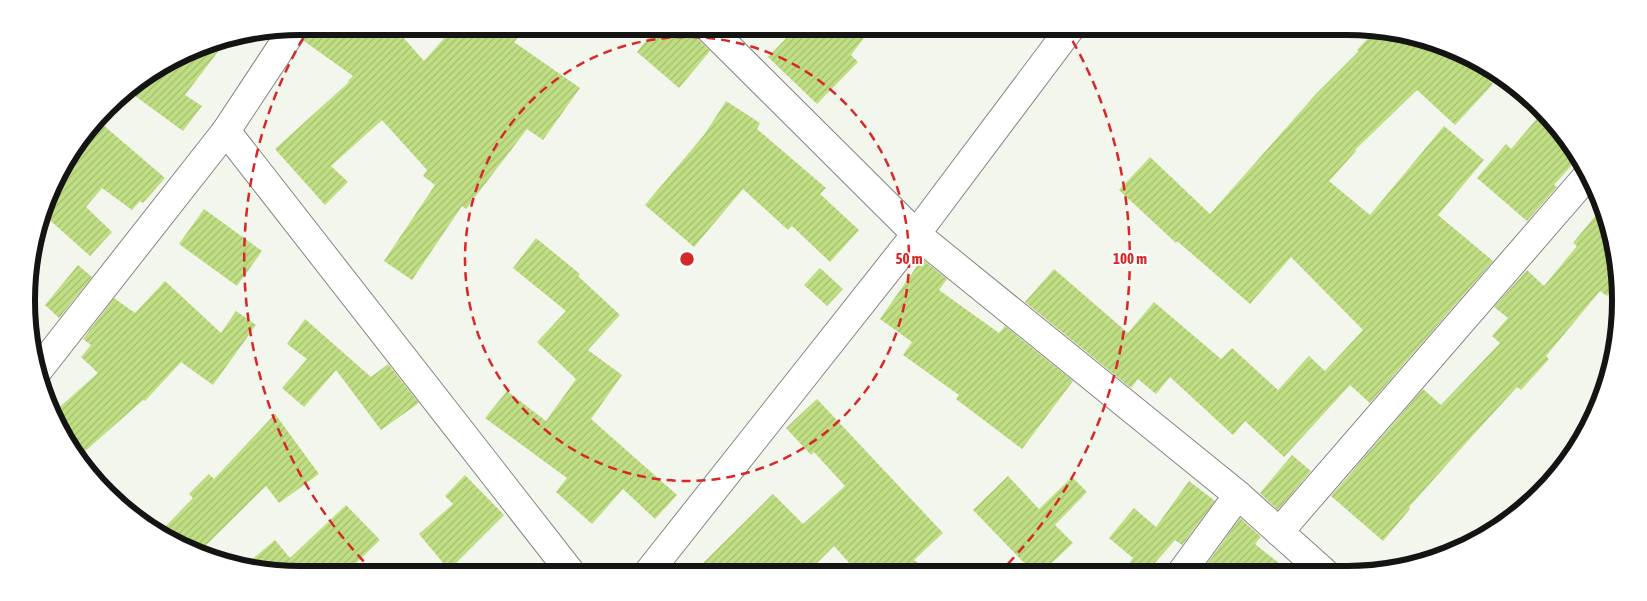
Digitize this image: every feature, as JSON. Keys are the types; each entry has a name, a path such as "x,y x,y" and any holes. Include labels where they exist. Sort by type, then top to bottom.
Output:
{"street":[{"path":"716,35 916,234 1238,495 1317,566"},
{"path":"653,566 916,234 1065,35"},
{"path":"43,364 226,131 289,36"},
{"path":"226,131 566,566"},
{"path":"1279,532 1583,180"},
{"path":"1186,566 1238,495"}],"building":[{"path":"401,35 424,61 447,35 520,35 514,42 580,88 543,140 527,129 466,209 462,206 412,280 384,261 435,185 423,176 427,170 382,120 331,166 348,182 325,205 275,149 349,82 353,76 304,41 307,36"},
{"path":"651,35 694,35 710,51 679,88 637,52"},
{"path":"789,35 866,35 851,55 858,62 817,104 768,57"},
{"path":"1370,36 1415,44 1464,62 1479,71 1493,84 1455,125 1417,90 1355,150 1329,181 1370,215 1444,126 1484,160 1438,215 1493,261 1370,403 1350,385 1284,457 1245,421 1233,435 1170,377 1156,394 1138,379 1131,388 1025,302 1054,269 1128,333 1154,302 1221,359 1232,348 1278,390 1309,356 1325,371 1363,330 1291,257 1250,304 1177,241 1176,243 1119,190 1150,157 1210,214 1316,94 1359,51 1357,50"},
{"path":"221,47 185,95 202,106 183,131 133,95 183,62"},
{"path":"726,101 760,123 757,129 826,188 820,194 859,230 830,262 792,226 788,230 743,189 694,247 645,205 704,135"},
{"path":"1538,117 1557,139 1573,163 1554,185 1557,187 1527,221 1477,178 1506,144 1511,149"},
{"path":"102,124 165,178 143,203 140,201 132,210 102,188 86,207 112,232 90,256 48,219 62,183 74,163 84,152 82,150"},
{"path":"204,209 262,251 237,286 179,244"},
{"path":"1597,213 1607,249 1611,291 1607,296 1600,291 1546,356 1549,359 1521,390 1517,387 1475,433 1409,507 1410,509 1383,541 1331,496 1423,389 1441,405 1500,343 1492,336 1508,318 1494,307 1527,270 1544,286 1577,246 1573,243"},
{"path":"536,238 580,274 578,276 620,315 588,350 622,375 591,419 677,495 655,519 623,489 592,524 556,492 567,478 485,418 507,391 546,421 576,379 537,342 566,311 513,268"},
{"path":"922,259 947,279 939,290 999,333 1005,326 1073,381 1022,449 956,399 959,395 903,355 912,342 880,319"},
{"path":"78,265 92,277 59,318 45,305"},
{"path":"820,268 843,289 827,306 804,285"},
{"path":"165,281 221,333 236,311 256,325 213,385 181,362 145,401 143,400 83,453 58,409 98,373 81,357 91,345 83,339 114,298 135,313"},
{"path":"305,319 371,377 388,364 419,403 381,430 336,370 304,407 282,388 307,359 287,344"},
{"path":"817,399 943,533 914,560 922,566 852,566 834,546 814,566 700,566 773,494 803,524 845,486 814,452 811,455 786,428"},
{"path":"275,414 319,474 279,503 266,486 203,548 183,539 164,528 193,498 189,494 209,474 214,479"},
{"path":"1292,455 1311,471 1278,510 1260,493"},
{"path":"465,475 504,515 453,566 446,566 419,534 453,504 445,496"},
{"path":"1008,476 1039,509 1072,477 1087,492 1055,525 1073,543 1048,566 1027,566 973,510"},
{"path":"1189,481 1215,501 1182,545 1175,540 1152,566 1127,566 1133,558 1109,538 1134,508 1156,527"},
{"path":"346,505 380,540 353,566 300,566 250,561 275,540 290,558"},
{"path":"1240,518 1261,537 1255,544 1282,566 1209,566 1207,564"}]}
